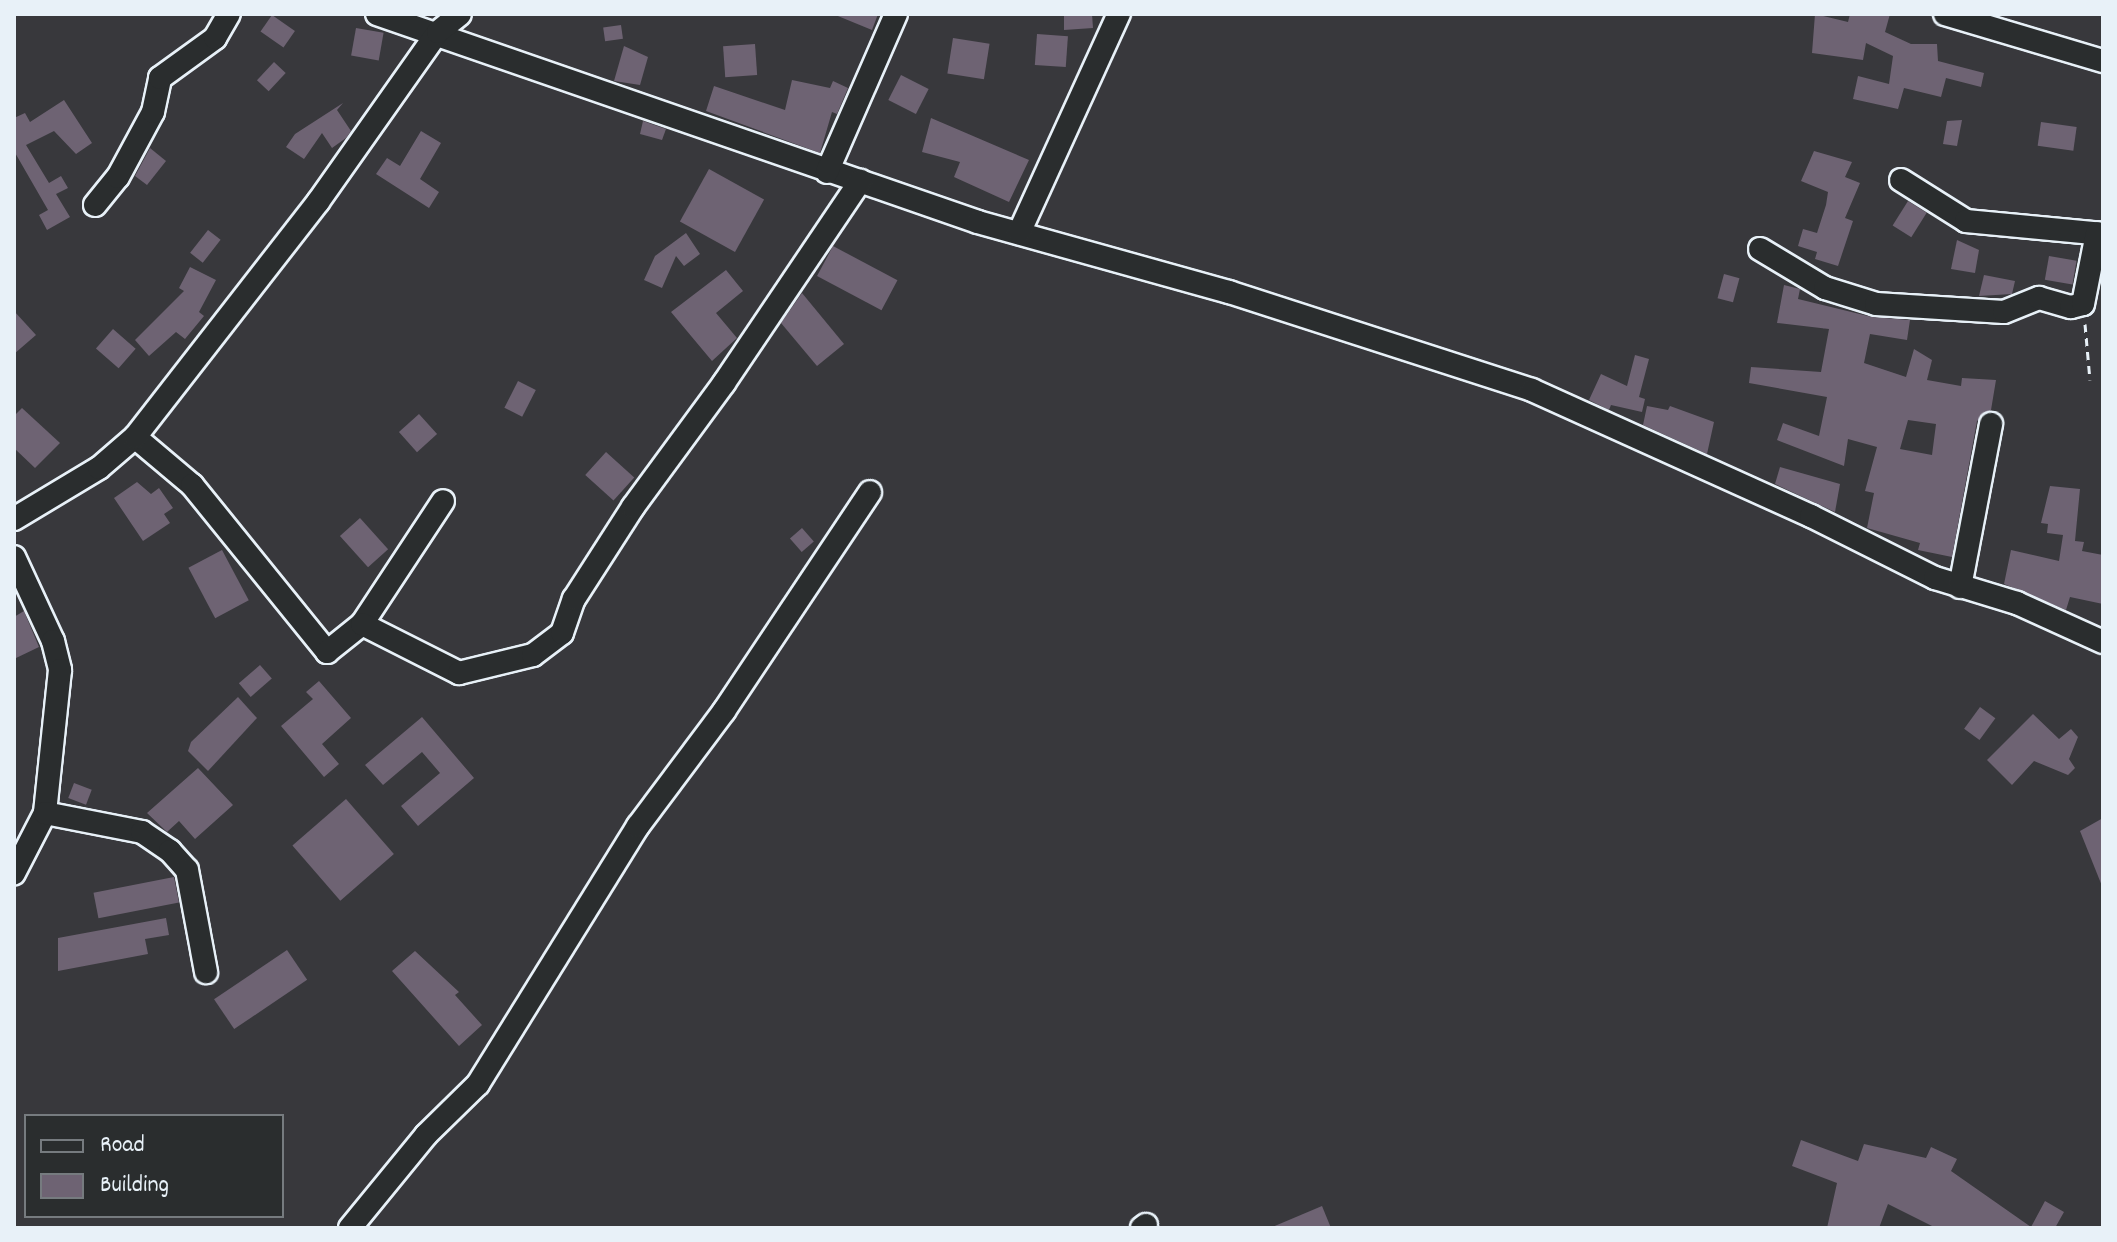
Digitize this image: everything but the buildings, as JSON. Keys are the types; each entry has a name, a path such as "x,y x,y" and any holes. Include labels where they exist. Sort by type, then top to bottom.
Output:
{"street":[{"path":"95,205 118,177 153,112 160,78 215,38 229,14"},
{"path":"377,14 438,32 827,172 1019,233 1229,292 1532,390 1960,587 2017,603 2103,642"},
{"path":"14,519 99,468 135,437 318,202 438,32 460,14"},
{"path":"827,172 896,14"},
{"path":"1019,233 1119,14"},
{"path":"1945,14 2103,61"},
{"path":"1760,249 1825,288 1896,308 2004,312 2039,298 2071,307 2083,304 2100,234 1966,221 1901,180"},
{"path":"362,624 459,673 533,655 562,633 574,599 633,507 724,383 860,181"},
{"path":"1960,587 1991,424"},
{"path":"135,437 192,485 327,652 362,624 443,501"},
{"path":"350,1228 418,1144 478,1084 638,826 724,711 870,492"},
{"path":"14,557 53,641 60,670 45,813 14,873"},
{"path":"45,813 142,832 170,851 187,870 206,972"}],"path":[{"path":"2083,304 2090,380"}]}
